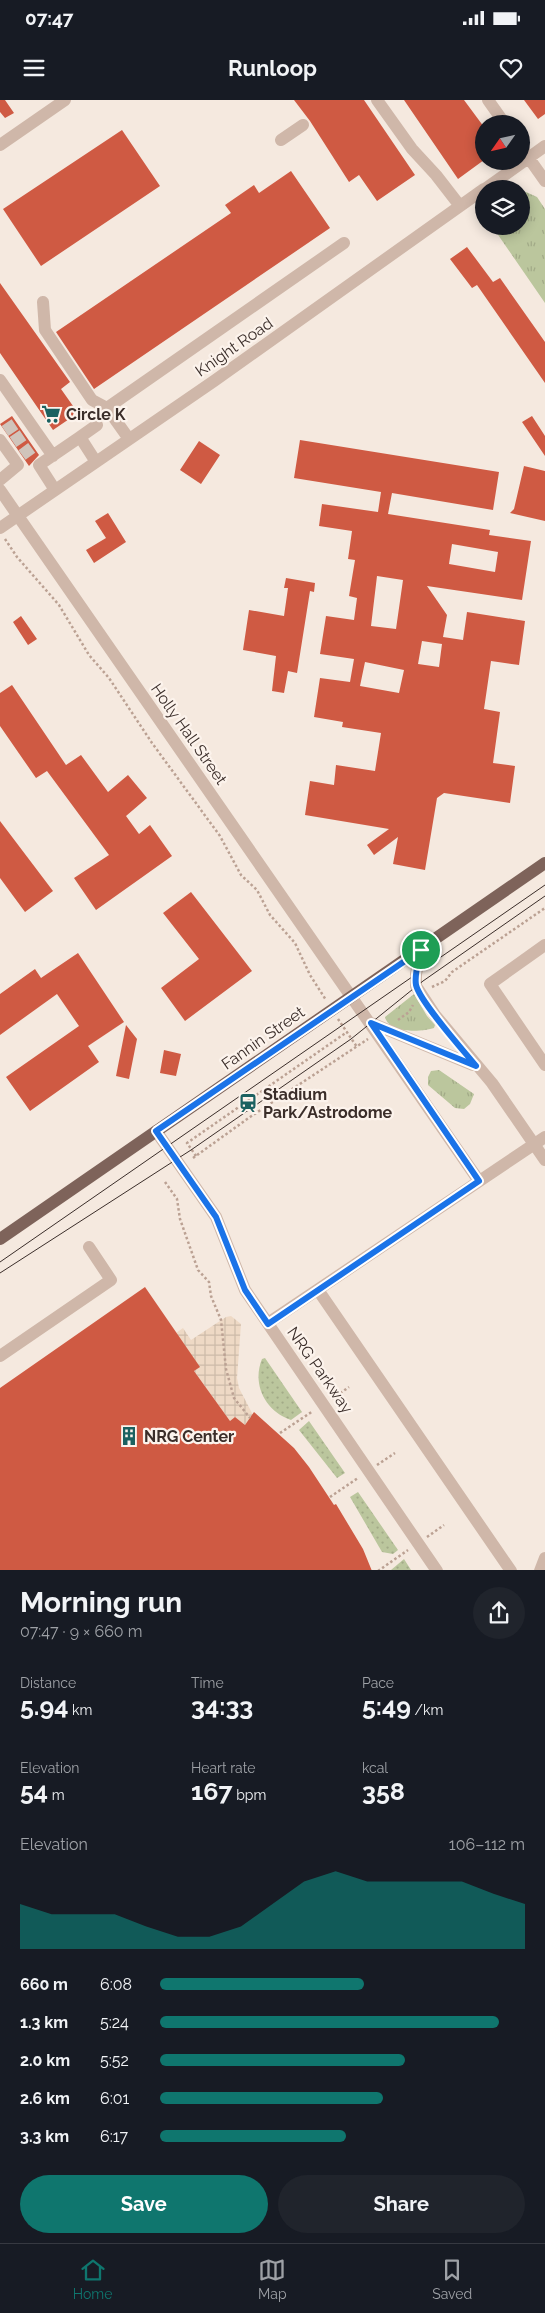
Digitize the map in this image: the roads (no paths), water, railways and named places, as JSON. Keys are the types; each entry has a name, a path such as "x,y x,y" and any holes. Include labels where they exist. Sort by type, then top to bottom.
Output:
{"main road":[{"name":"Fannin Street","path":"0,1239 545,863"}],"street":[{"path":"0,145 64,100"},
{"path":"377,100 412,149 436,175 460,206"},
{"path":"488,100 499,115"},
{"path":"281,140 303,125"},
{"name":"Knight Road","path":"530,150 545,146"},
{"path":"530,159 545,181"},
{"name":"Knight Road","path":"494,180 505,170"},
{"name":"Knight Road","path":"2,533 18,516 475,195"},
{"path":"107,408 344,243"},
{"path":"43,302 45,330 92,400 107,408 129,439"},
{"path":"0,380 21,420 38,444 53,456"},
{"path":"39,465 97,426"},
{"path":"80,437 96,462"},
{"path":"5,439 18,460 39,465 55,490"},
{"path":"0,480 18,460"},
{"name":"Holly Hall Street","path":"0,490 479,1181"},
{"path":"545,945 490,984 545,1065"},
{"path":"421,950 416,974 416,986 435,1015 492,1083 545,1160"},
{"path":"371,1023 476,1066"},
{"name":"NRG Parkway","path":"156,1131 216,1217 245,1290 438,1570"},
{"path":"268,1324 545,1137"},
{"path":"0,1356 111,1280 89,1247"},
{"path":"318,1290 511,1570"},
{"path":"540,1570 545,1558"}],"tunnel":[{"path":"5,431 17,423"},
{"path":"13,442 25,434"},
{"path":"22,455 33,447"}],"tram line":[{"path":"0,1262 545,885"},
{"path":"0,1273 191,1150 351,1039 423,981 545,896"}],"place":[{"name":"Circle K","path":"51,414"},
{"name":"Stadium Park/Astrodome","path":"248,1103"},
{"name":"NRG Center","path":"129,1436"}]}
